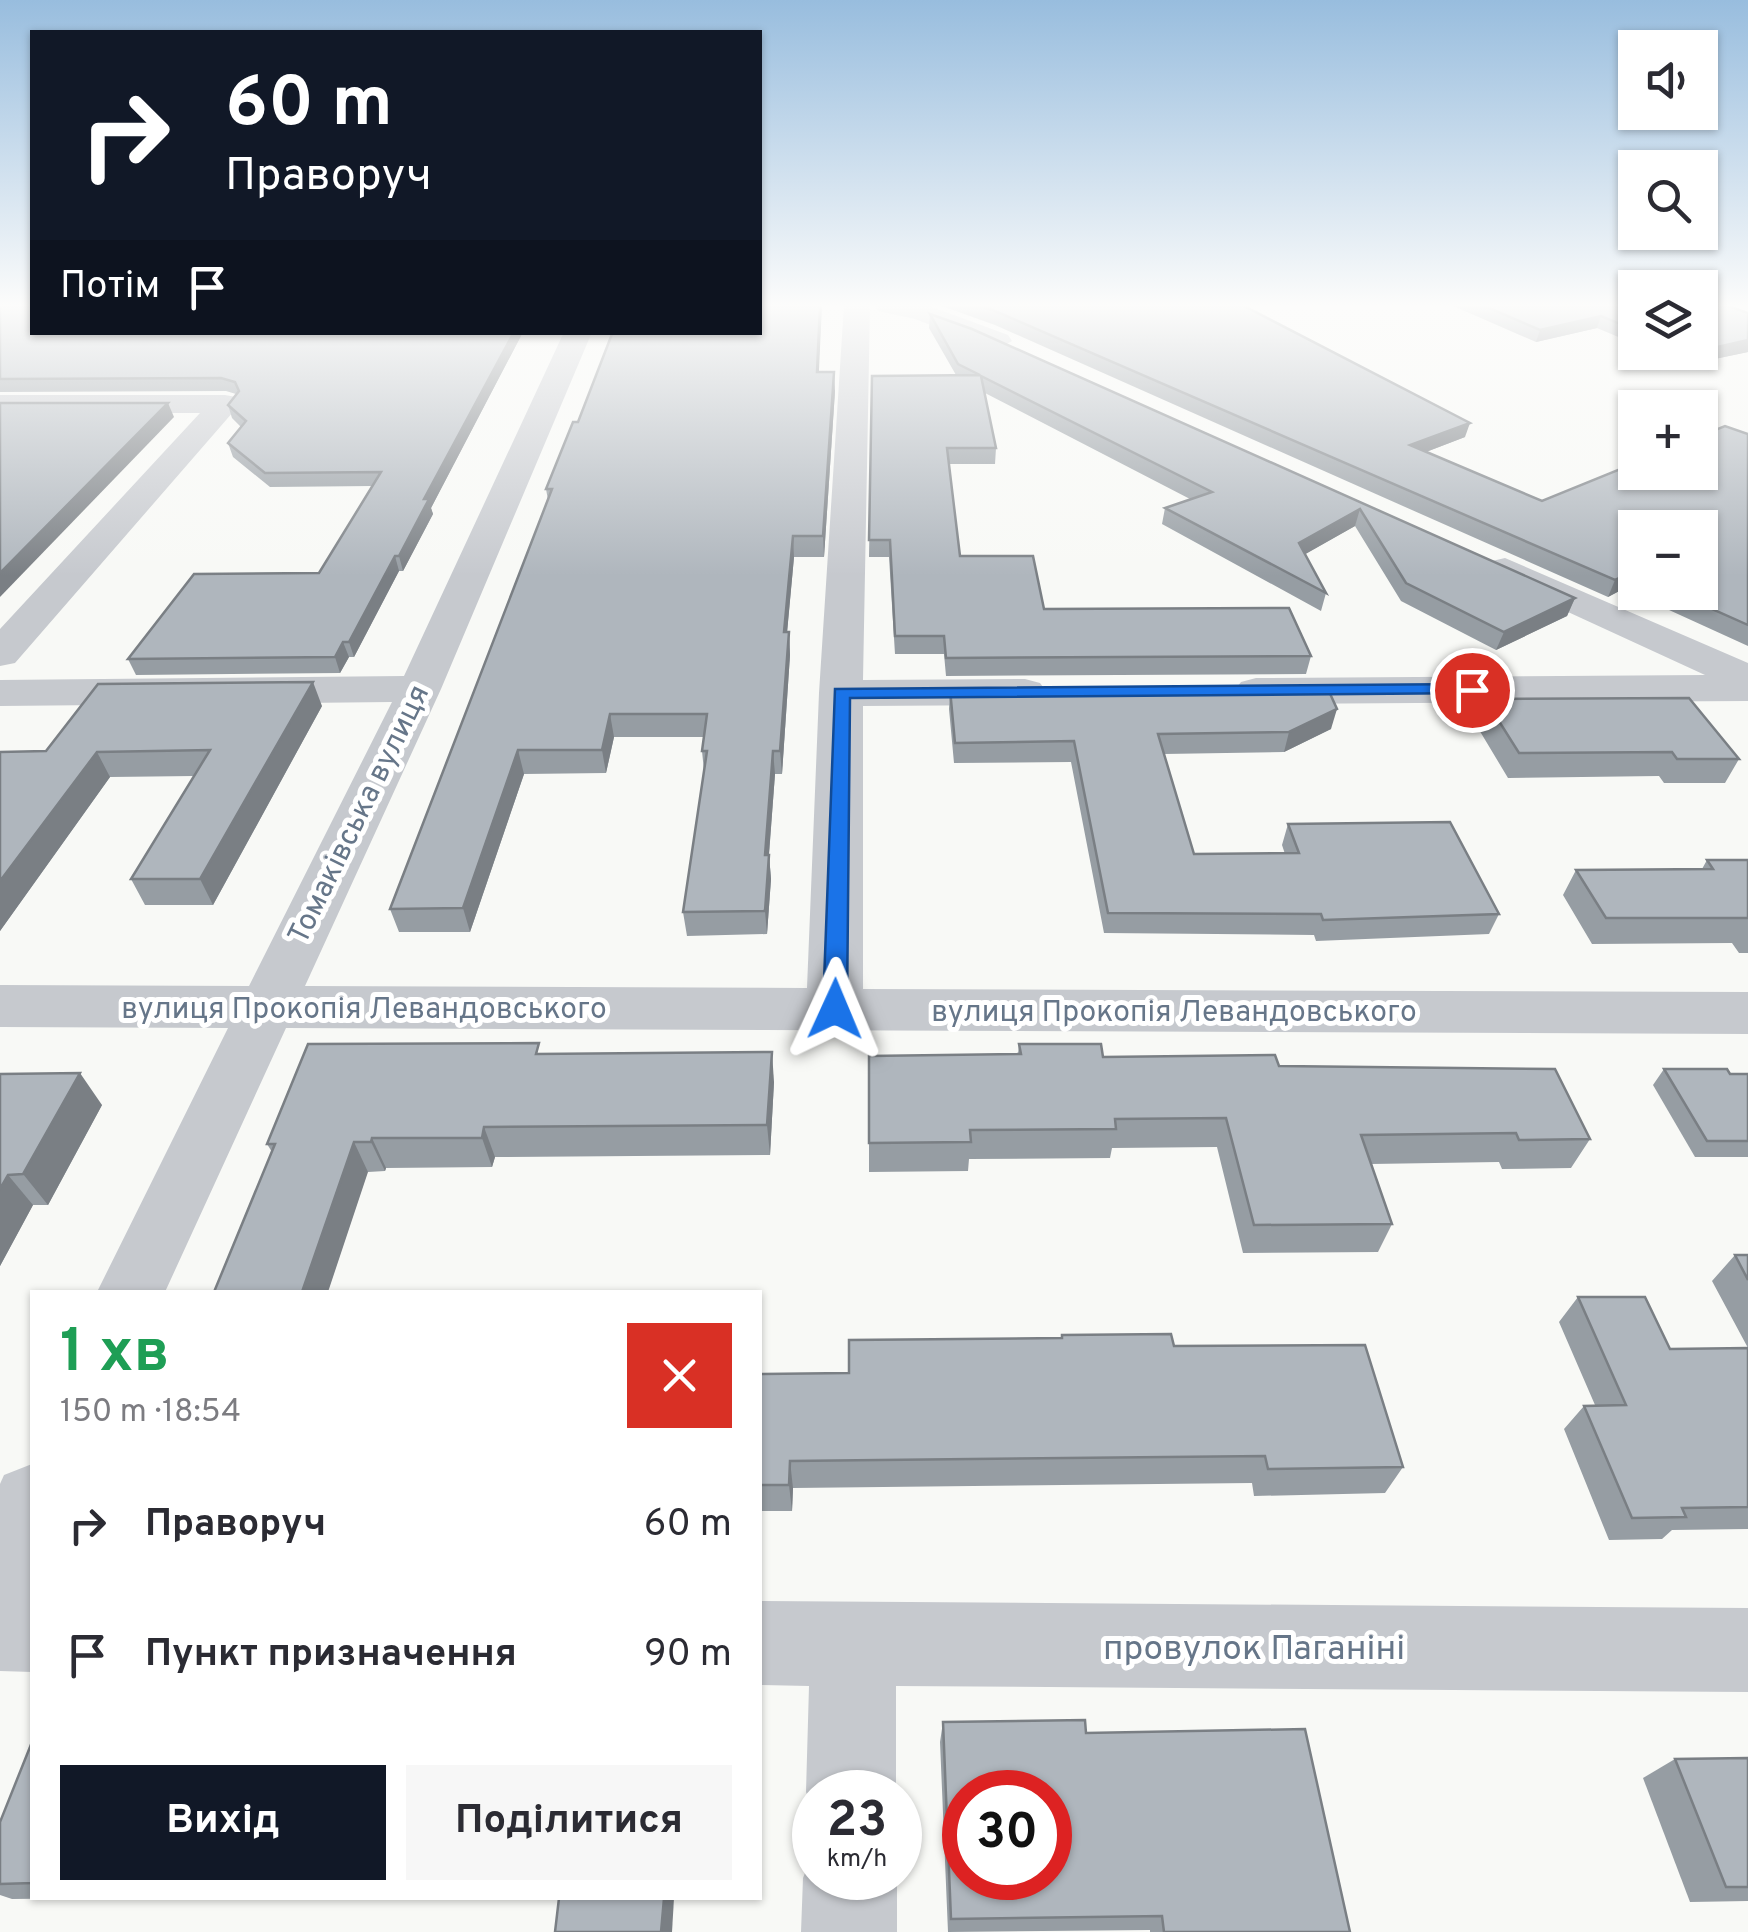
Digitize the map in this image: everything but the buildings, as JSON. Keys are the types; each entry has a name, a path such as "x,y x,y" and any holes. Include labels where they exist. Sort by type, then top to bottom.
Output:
{"street":[{"name":"Томаківська вулиця","path":"132,1290 420,689 550,395"},
{"path":"835,1009 854,395"},
{"path":"0,404 225,404 0,654"},
{"path":"1475,556 1748,679"},
{"path":"1216,691 1748,688"},
{"path":"0,693 420,689"},
{"path":"842,693 1058,692"},
{"name":"вулиця Прокопія Левандовського","path":"0,1006 1748,1013"},
{"path":"0,1572 30,1507"},
{"path":"0,1629 30,1630"},
{"name":"провулок Паганіні","path":"762,1642 1748,1650"},
{"path":"851,1770 853,1644"},
{"path":"850,1900 850,1932"}],"route":[{"path":"835,1009 842,693 1472,690"}]}
